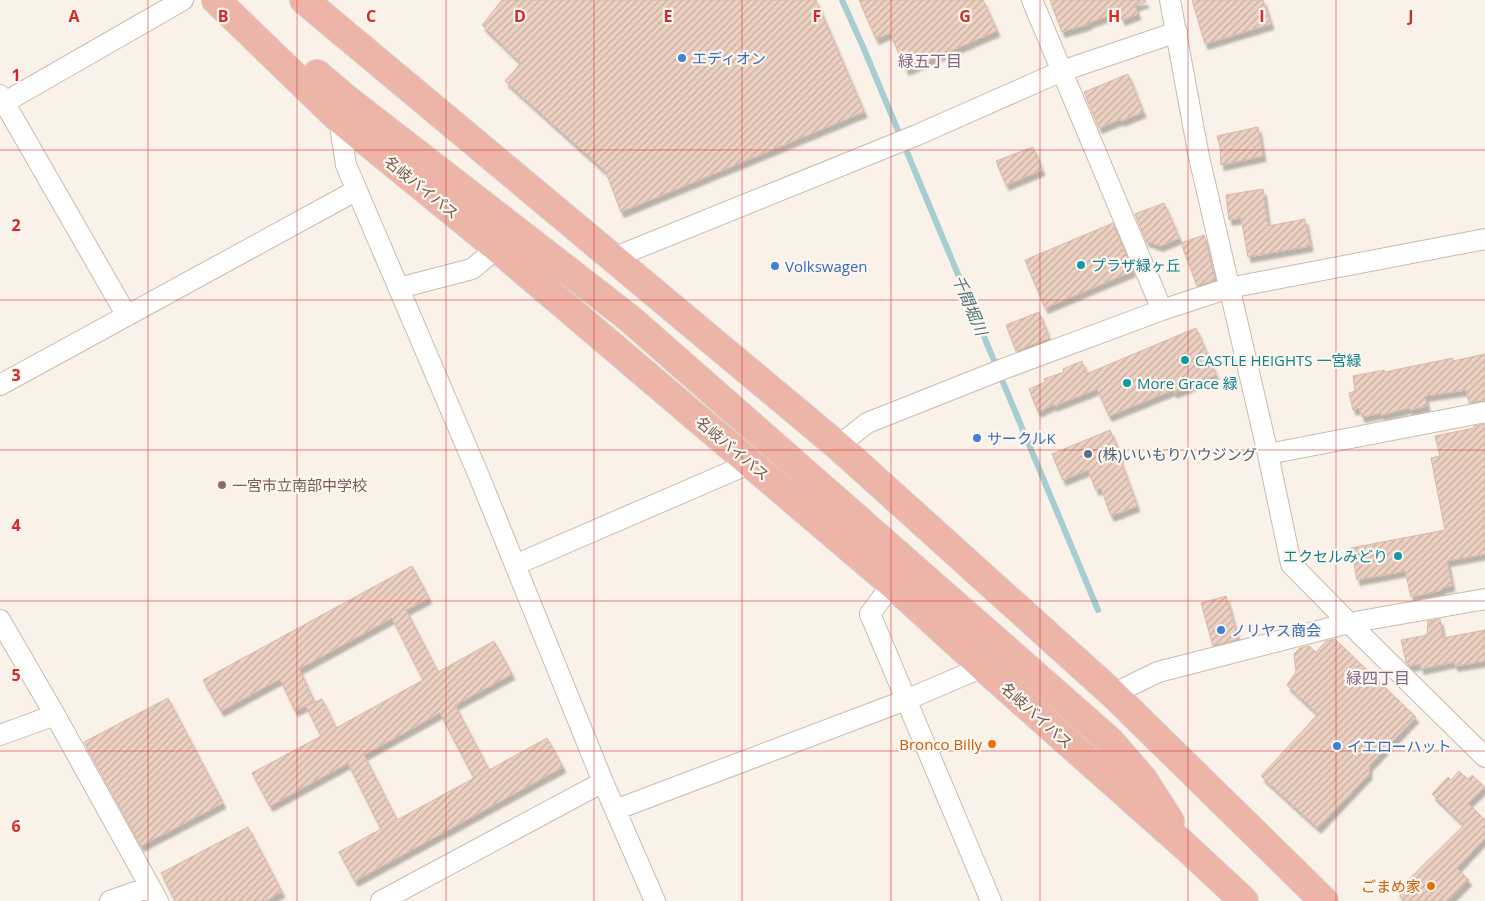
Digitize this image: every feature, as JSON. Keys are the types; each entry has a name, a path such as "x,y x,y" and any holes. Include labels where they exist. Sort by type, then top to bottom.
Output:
{"highway":[{"name":"名岐バイパス","path":"216,0 339,119 497,248 892,584 1244,901"},
{"path":"227,0 344,97 629,318 1059,695 1110,741 1143,779 1187,848"},
{"path":"304,0 838,446 1113,694 1324,901"}],"street":[{"path":"127,316 1,100 183,0"},
{"path":"1032,0 1162,310"},
{"path":"1170,0 1199,157 1268,454 1291,564 1349,624 1485,757"},
{"path":"613,258 917,135 1062,71 1177,32"},
{"path":"339,119 346,164 515,565 603,782 655,901"},
{"path":"0,385 357,190"},
{"path":"838,446 867,423 1162,310 1229,288 1485,239"},
{"path":"399,288 472,269 497,248"},
{"path":"1268,454 1485,412"},
{"path":"515,565 751,463"},
{"path":"892,584 870,614 991,901"},
{"path":"1113,694 1158,672 1349,624 1485,599"},
{"path":"0,620 154,894 110,901"},
{"path":"616,810 906,700 983,667"},
{"path":"0,735 55,715"},
{"path":"381,901 603,782"}],"building":[{"path":"502,0 816,0 864,112 621,212 606,172 505,81 521,63 482,25"},
{"path":"859,0 983,0 997,31 906,70 890,33 876,39"},
{"path":"1050,0 1145,0 1146,2 1135,6 1138,14 1122,20 1119,12 1062,32"},
{"path":"1192,0 1263,0 1271,24 1205,44"},
{"path":"1128,74 1143,112 1099,128 1084,92"},
{"path":"1258,127 1263,156 1221,165 1217,136"},
{"path":"1033,147 1042,170 1006,185 996,161"},
{"path":"1263,189 1268,226 1305,219 1310,246 1248,257 1241,218 1229,220 1226,195"},
{"path":"1164,203 1179,238 1160,246 1146,241 1135,214"},
{"name":"プラザ緑ヶ丘","path":"1113,223 1133,271 1045,308 1025,260"},
{"path":"1204,235 1214,280 1197,286 1181,243"},
{"path":"1039,312 1049,338 1016,351 1006,325"},
{"path":"1196,328 1216,375 1174,393 1173,390 1109,416 1097,389 1054,406 1054,404 1038,412 1029,389 1045,382 1044,379 1064,372 1063,369 1082,361 1086,374"},
{"path":"1485,354 1485,400 1469,403 1466,390 1425,396 1427,406 1410,410 1409,408 1381,415 1381,413 1362,417 1359,408 1353,410 1349,393 1355,391 1353,376 1384,370 1385,372 1453,358 1453,361"},
{"path":"1485,424 1485,554 1447,561 1452,586 1411,597 1405,571 1357,580 1351,548 1445,530 1431,458 1440,456 1435,436"},
{"path":"1110,430 1121,456 1119,457 1137,506 1111,516 1101,488 1096,490 1088,470 1063,480 1052,454"},
{"path":"412,566 429,598 406,610 438,672 494,641 512,674 455,705 489,770 547,738 563,767 355,881 339,852 381,829 348,763 270,806 252,773 321,736 306,706 322,699 336,728 423,680 392,618 299,669 314,701 295,711 280,679 221,711 203,680","holes":["440,713 474,778 397,820 364,755"]},
{"path":"1226,596 1238,639 1213,646 1201,603"},
{"path":"1440,619 1443,638 1485,630 1485,661 1455,666 1454,662 1421,669 1420,664 1410,666 1406,662 1401,640 1427,635 1428,621"},
{"path":"1335,639 1416,717 1369,766 1369,774 1318,828 1261,776 1318,714 1287,685 1296,672 1294,654 1300,648 1309,646 1316,652 1326,641"},
{"path":"168,698 223,803 141,846 84,742"},
{"path":"1459,771 1468,779 1472,775 1485,787 1468,803 1485,820 1485,838 1457,868 1469,880 1448,901 1404,901 1397,891 1464,825 1432,794 1448,777 1451,780"},
{"path":"248,827 282,892 265,901 175,901 161,873"}],"waterway":[{"name":"千間堀川","path":"842,0 1098,610"}],"place":[{"name":"エディオン","path":"682,58"},
{"name":"プラザ緑ヶ丘","path":"1081,265"},
{"name":"Volkswagen","path":"775,266"},
{"name":"CASTLE HEIGHTS 一宮緑","path":"1185,360"},
{"name":"More Grace 緑","path":"1127,383"},
{"name":"サークルK","path":"977,438"},
{"name":"(株)いいもりハウジング","path":"1088,454"},
{"name":"一宮市立南部中学校","path":"222,485"},
{"name":"エクセルみどり","path":"1398,556"},
{"name":"ノリヤス商会","path":"1221,630"},
{"name":"Bronco Billy","path":"992,744"},
{"name":"イエローハット","path":"1337,746"},
{"name":"ごまめ家","path":"1431,886"}],"district":[{"name":"緑五丁目","path":"930,61"},
{"name":"緑四丁目","path":"1378,678"}]}
